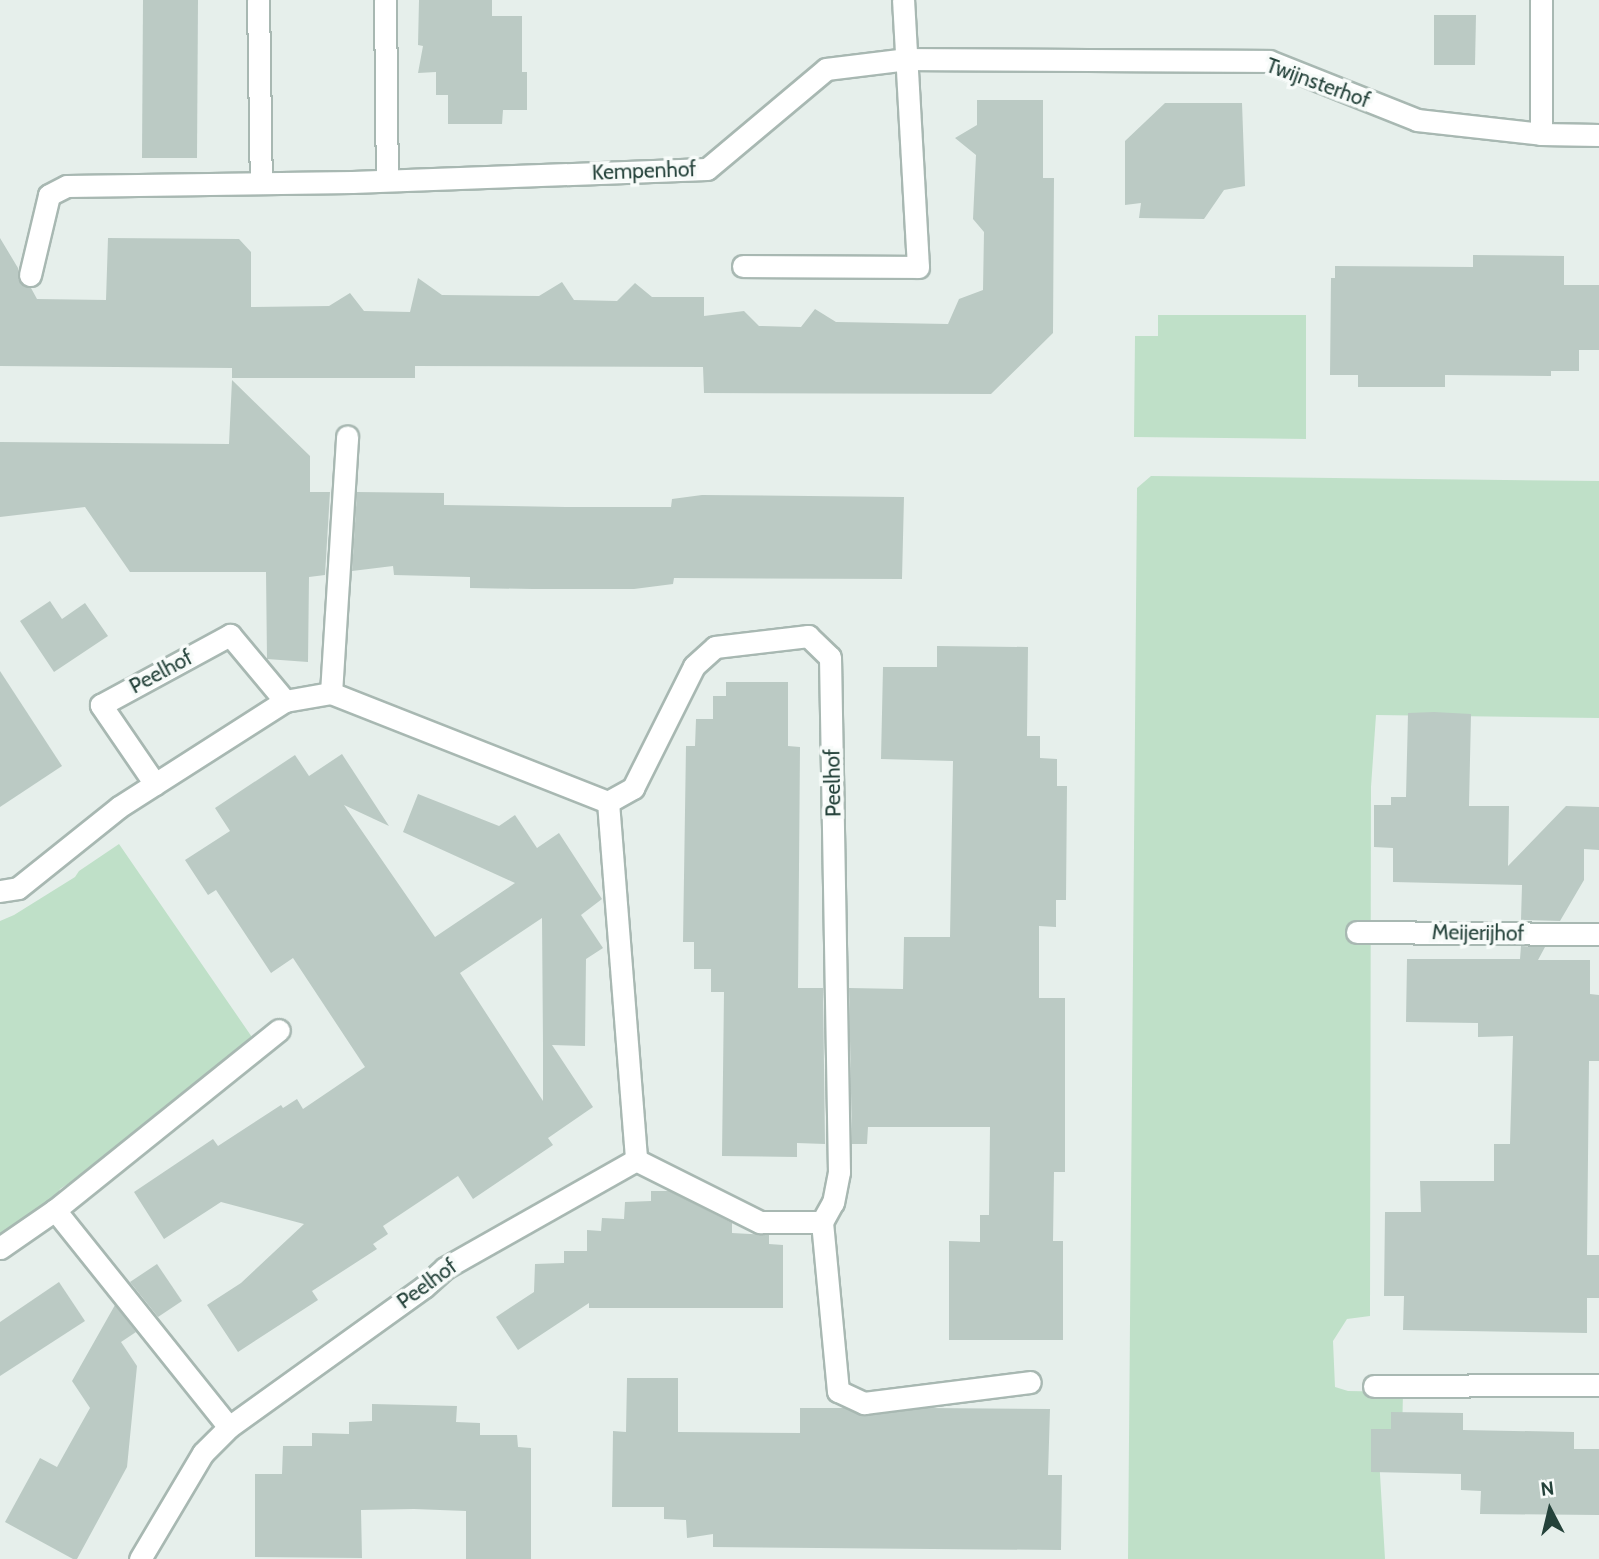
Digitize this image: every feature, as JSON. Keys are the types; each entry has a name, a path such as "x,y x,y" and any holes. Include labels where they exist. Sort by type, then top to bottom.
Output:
{"street":[{"path":"258,0 261,182"},
{"path":"385,0 387,180"},
{"path":"743,266 918,267 903,0"},
{"path":"1541,0 1541,134"},
{"name":"Kempenhof","path":"30,275 49,195 67,186 387,180 708,169 826,69 906,59 1090,60"},
{"name":"Twijnsterhof","path":"1090,60 1269,61 1416,120 1541,134 1599,135"},
{"path":"331,693 347,436"},
{"name":"Peelhof","path":"155,784 101,705 230,635 285,701"},
{"name":"Peelhof","path":"608,802 633,788 694,666 715,647 808,636 830,657 839,1172 833,1202 822,1222 838,1391 864,1403 1030,1382"},
{"path":"0,891 18,888 119,807 285,701 331,693 608,802 636,1160 760,1222 822,1222"},
{"name":"Meijerijhof","path":"1357,932 1599,934"},
{"path":"0,1248 55,1210 279,1030"},
{"name":"Peelhof","path":"140,1559 203,1453 229,1427 424,1287 445,1268 636,1160"},
{"path":"55,1210 229,1427"},
{"path":"1374,1386 1599,1385"}],"green space":[{"path":"1158,315 1306,315 1306,439 1134,437 1135,336 1158,336"},
{"path":"1151,476 1599,481 1599,718 1376,715 1371,787 1370,1316 1347,1319 1333,1341 1335,1387 1348,1391 1403,1392 1402,1437 1378,1440 1385,1559 1128,1559 1137,488"},
{"path":"119,844 265,1056 60,1189 48,1220 0,1248 0,921 75,877 79,871"}],"building":[{"path":"143,0 198,0 197,158 142,158"},
{"path":"419,0 492,0 492,16 522,16 522,72 527,72 527,110 503,110 502,124 448,124 448,95 436,95 436,72 418,73 423,46 418,45"},
{"path":"1434,15 1476,15 1475,65 1434,65"},
{"path":"977,100 1043,100 1043,178 1054,178 1053,333 991,394 704,393 703,367 415,366 415,378 232,378 232,368 0,366 0,238 18,268 18,279 22,285 31,288 37,299 106,300 108,238 239,239 251,252 251,307 329,306 350,293 364,311 410,312 418,278 442,295 539,296 562,282 574,300 617,301 635,283 652,297 704,297 704,316 744,311 759,326 801,327 815,309 836,322 948,324 959,299 983,290 984,232 973,219 976,155 955,138 977,125"},
{"path":"1165,103 1242,103 1245,186 1224,190 1204,219 1139,218 1141,203 1125,205 1125,141"},
{"path":"1473,255 1564,256 1564,285 1599,285 1599,350 1579,350 1579,371 1551,371 1551,376 1445,375 1445,387 1358,387 1358,375 1330,375 1331,278 1335,278 1335,266 1473,267"},
{"path":"232,380 310,456 310,492 330,492 325,575 309,577 308,662 267,659 266,572 130,572 85,507 0,517 0,442 229,444"},
{"path":"357,492 444,493 444,505 566,507 671,507 672,499 702,495 904,497 902,579 674,578 673,584 634,589 533,589 470,588 470,577 394,575 393,566 352,571"},
{"path":"50,601 62,619 85,603 108,636 54,672 20,621"},
{"path":"937,646 1028,647 1027,736 1040,736 1040,758 1057,759 1057,786 1067,786 1066,900 1056,900 1056,927 1039,926 1039,998 1065,998 1065,1172 1054,1172 1053,1241 1063,1241 1063,1340 949,1340 949,1241 980,1242 980,1215 989,1215 990,1127 868,1127 867,1144 852,1144 849,988 903,989 904,937 950,937 953,761 881,759 883,667 937,667"},
{"path":"0,671 62,766 0,807"},
{"path":"726,682 788,682 788,746 800,747 798,988 823,988 825,1144 797,1143 797,1157 722,1156 724,992 711,992 711,969 694,969 694,942 683,942 686,746 695,746 696,719 713,719 713,696 726,696"},
{"path":"1408,713 1471,714 1469,806 1509,806 1508,866 1566,806 1599,807 1599,850 1584,849 1584,880 1560,921 1521,920 1522,885 1393,882 1393,848 1374,847 1374,805 1391,805 1391,797 1406,797"},
{"path":"342,754 389,826 344,805 435,937 515,883 403,832 418,794 499,826 515,815 537,848 559,833 602,899 581,915 603,948 586,959 585,1046 552,1045 593,1107 548,1138 553,1145 473,1199 458,1176 383,1226 388,1234 373,1244 377,1249 312,1291 318,1300 238,1352 207,1305 241,1283 304,1224 221,1202 164,1239 134,1192 213,1139 218,1146 281,1105 283,1108 297,1099 303,1109 365,1067 293,958 271,973 216,890 208,895 185,860 230,831 215,808 295,755 309,776","holes":["542,918 543,1101 460,973"]},
{"path":"1521,946 1545,947 1538,960 1590,960 1590,994 1599,995 1599,1061 1589,1061 1587,1255 1599,1255 1599,1298 1587,1298 1587,1333 1403,1330 1404,1296 1384,1296 1385,1212 1421,1212 1420,1181 1494,1181 1494,1144 1510,1144 1513,1036 1478,1037 1478,1023 1406,1022 1407,959 1520,959"},
{"path":"651,1191 669,1191 732,1223 732,1233 769,1235 769,1244 783,1245 783,1308 589,1308 589,1303 518,1350 496,1317 534,1292 535,1264 564,1263 564,1251 587,1251 587,1230 601,1231 602,1218 624,1219 625,1202 651,1201"},
{"path":"157,1264 182,1301 158,1317 130,1282"},
{"path":"59,1282 85,1321 0,1376 0,1322"},
{"path":"115,1305 136,1332 121,1342 137,1366 127,1467 77,1559 73,1559 5,1522 40,1458 57,1467 90,1408 72,1381"},
{"path":"627,1378 678,1378 678,1432 800,1433 800,1408 844,1408 865,1416 927,1408 1050,1409 1048,1475 1062,1475 1061,1550 713,1547 713,1534 687,1538 686,1520 664,1519 664,1507 612,1507 613,1431 626,1432"},
{"path":"372,1404 457,1406 456,1422 480,1423 480,1435 517,1435 518,1447 531,1448 531,1559 466,1559 466,1511 414,1509 361,1510 362,1558 255,1557 255,1474 282,1474 283,1446 312,1446 312,1433 349,1434 349,1422 372,1421"},
{"path":"1391,1412 1463,1413 1463,1430 1574,1432 1574,1449 1599,1449 1599,1515 1480,1514 1481,1491 1461,1490 1461,1474 1371,1472 1371,1429 1391,1429"}]}
